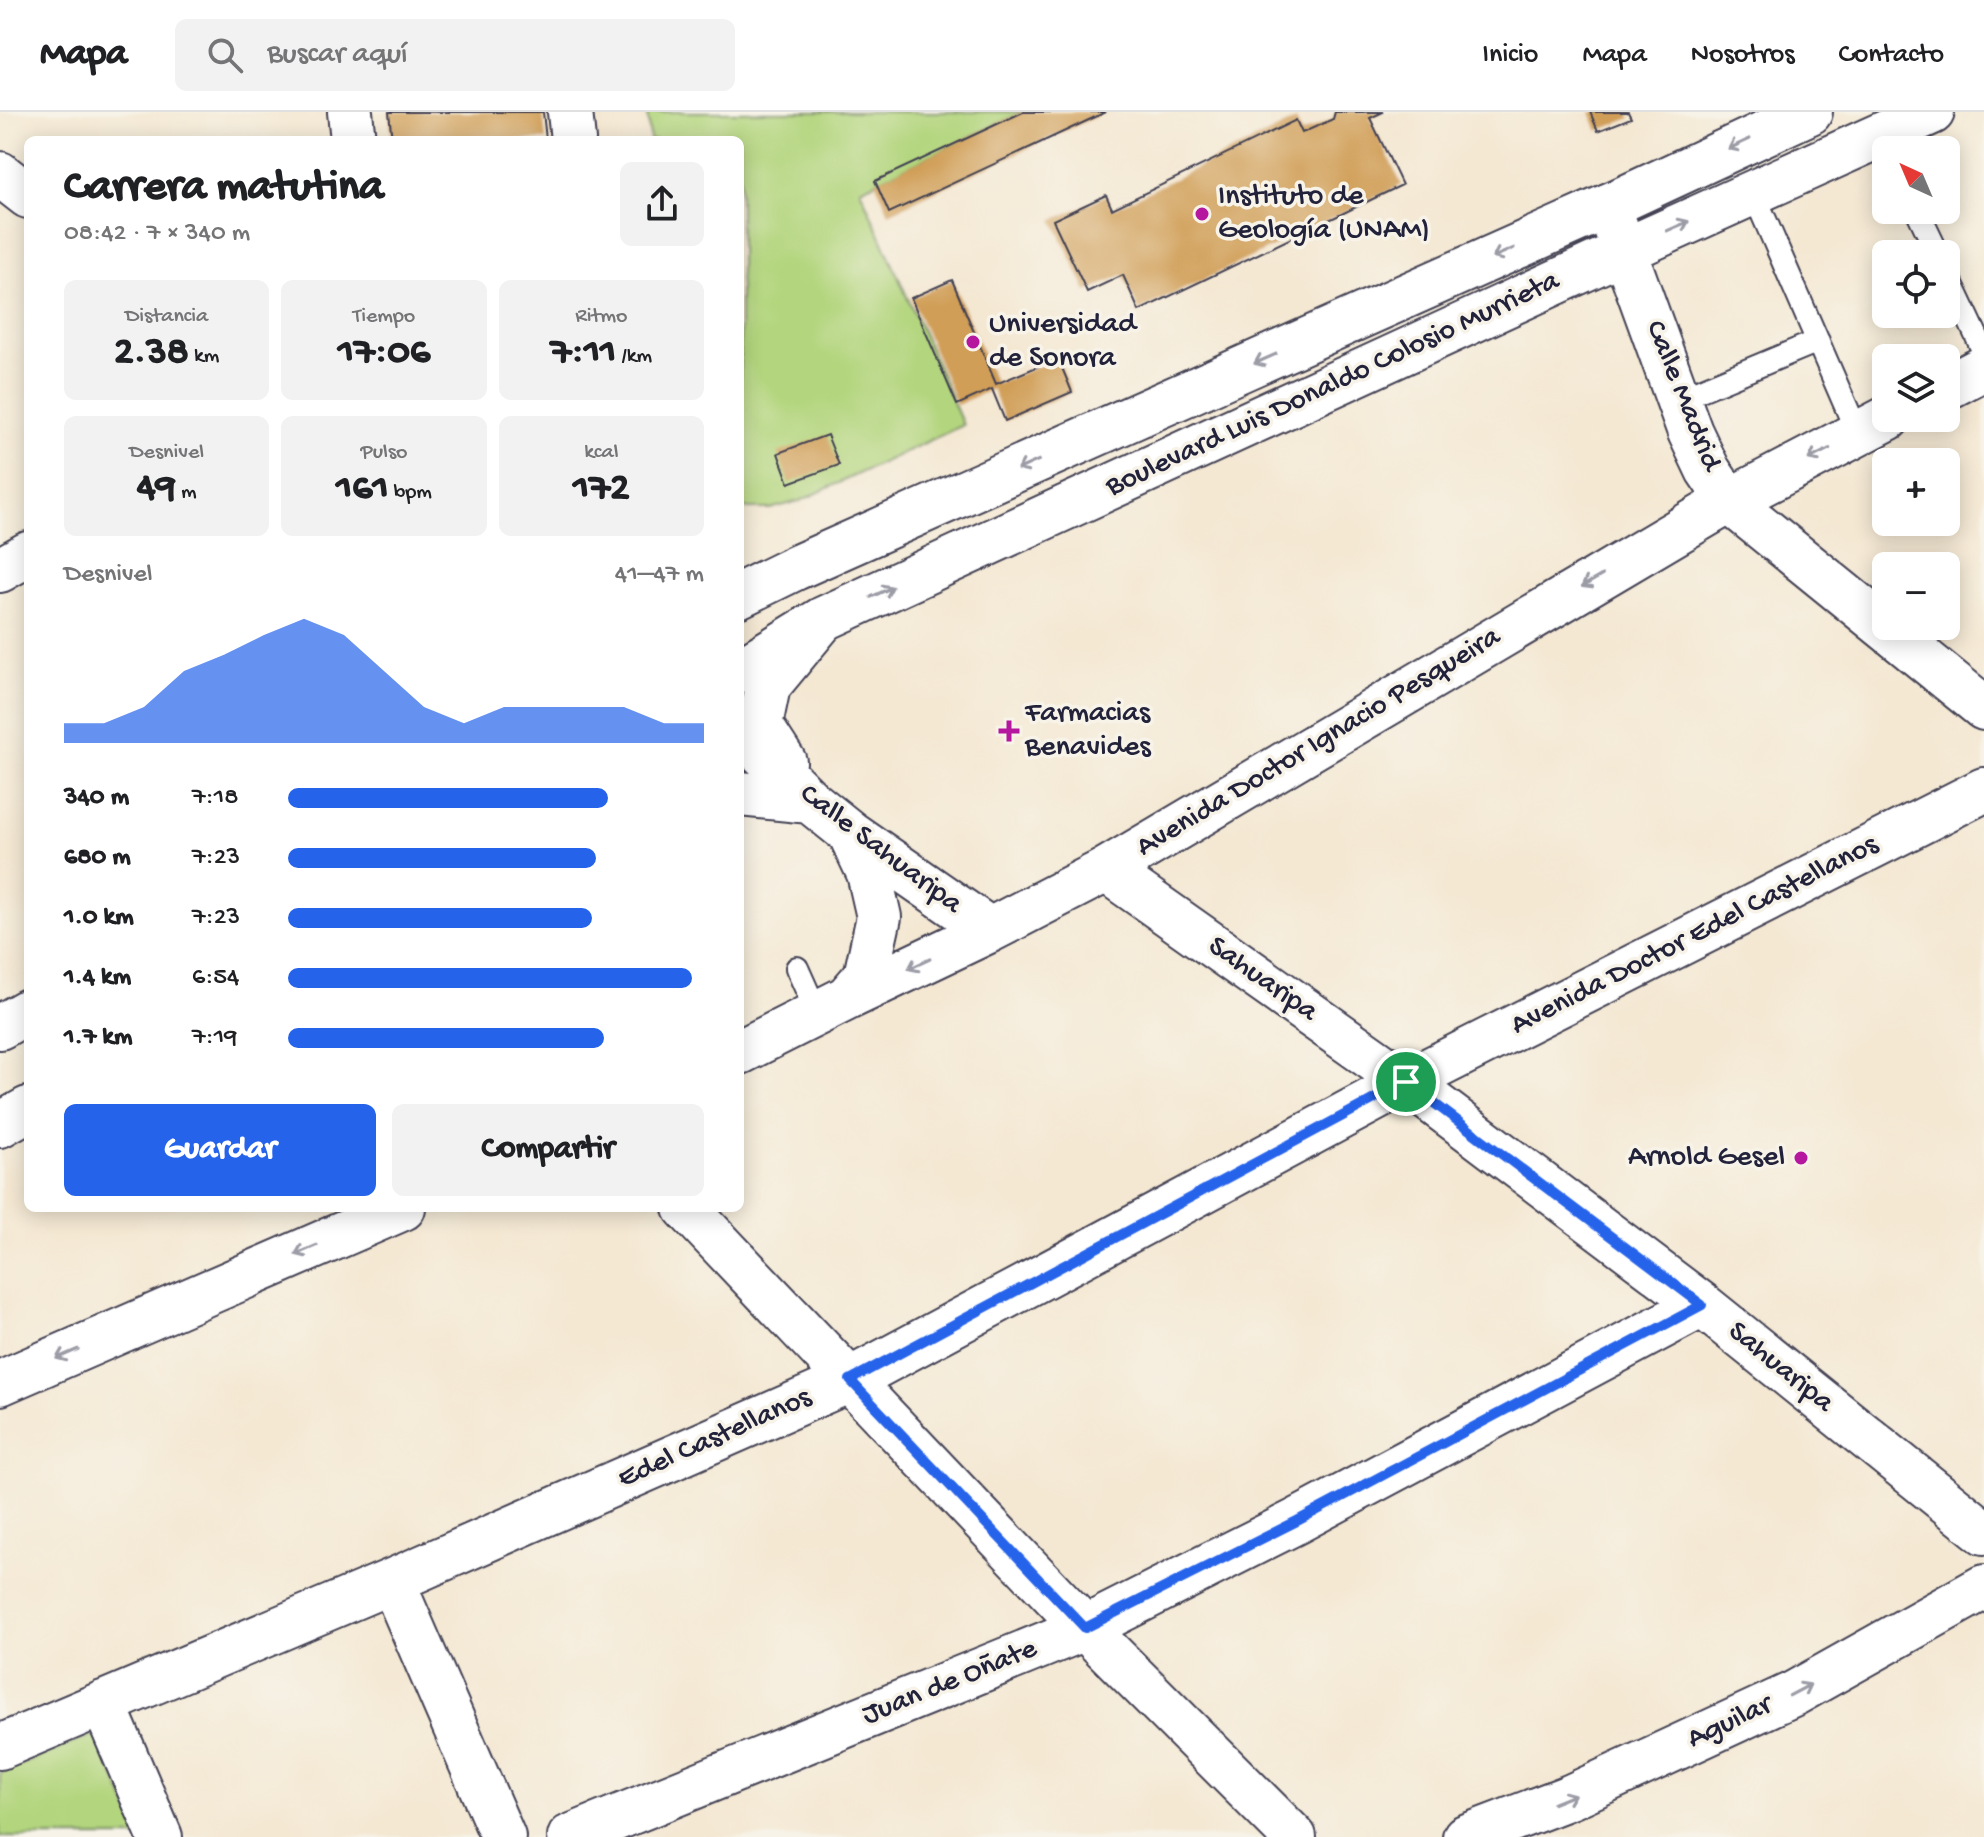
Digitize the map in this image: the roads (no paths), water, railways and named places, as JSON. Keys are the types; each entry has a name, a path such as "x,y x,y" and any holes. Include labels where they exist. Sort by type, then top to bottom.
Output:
{"street":[{"path":"350,112 353,136"},
{"path":"570,112 573,136"},
{"name":"Boulevard Luis Donaldo Colosio Murrieta","path":"744,593 1608,206 1810,112"},
{"name":"Boulevard Luis Donaldo Colosio Murrieta","path":"744,668 823,619 1880,132 1932,112"},
{"path":"0,174 24,193"},
{"name":"Calle Madrid","path":"1608,206 1708,470 1729,501 1984,708"},
{"path":"1960,381 1984,368"},
{"name":"Avenida Doctor Ignacio Pesqueira","path":"744,1050 1106,870 1729,501 1872,427"},
{"path":"0,570 24,556"},
{"path":"810,801 760,725 768,686 823,619"},
{"name":"Calle Sahuaripa","path":"744,735 810,801 850,833 990,930"},
{"name":"Avenida Doctor Edel Castellanos","path":"1406,1082 1984,790"},
{"path":"744,794 810,801"},
{"path":"832,1005 866,976 879,917 869,873 850,833"},
{"name":"Sahuaripa","path":"1106,870 1406,1082 1702,1305 1984,1532"},
{"path":"0,1027 24,1013"},
{"name":"Edel Castellanos","path":"0,1747 392,1581 850,1380 1406,1082"},
{"path":"0,1125 24,1111"},
{"path":"0,1383 345,1220 384,1212"},
{"path":"690,1212 1085,1628 1294,1837"},
{"name":"Juan de Oñate","path":"570,1837 1085,1628 1297,1521 1702,1305"},
{"path":"392,1581 503,1837"},
{"name":"Aguilar","path":"1465,1837 1570,1797 1795,1693 1984,1587"},
{"path":"103,1703 160,1837"}],"lane":[{"path":"1753,192 1818,341 1872,424"},
{"path":"1960,301 1984,352"},
{"path":"1679,399 1818,341"},
{"path":"797,968 832,1005"}],"place":[{"name":"Instituto de Geología (UNAM)","path":"1202,214"},
{"name":"Universidad de Sonora","path":"973,342"},
{"name":"Farmacias Benavides","path":"1009,731"},
{"name":"Arnold Gesel","path":"1801,1158"}]}
